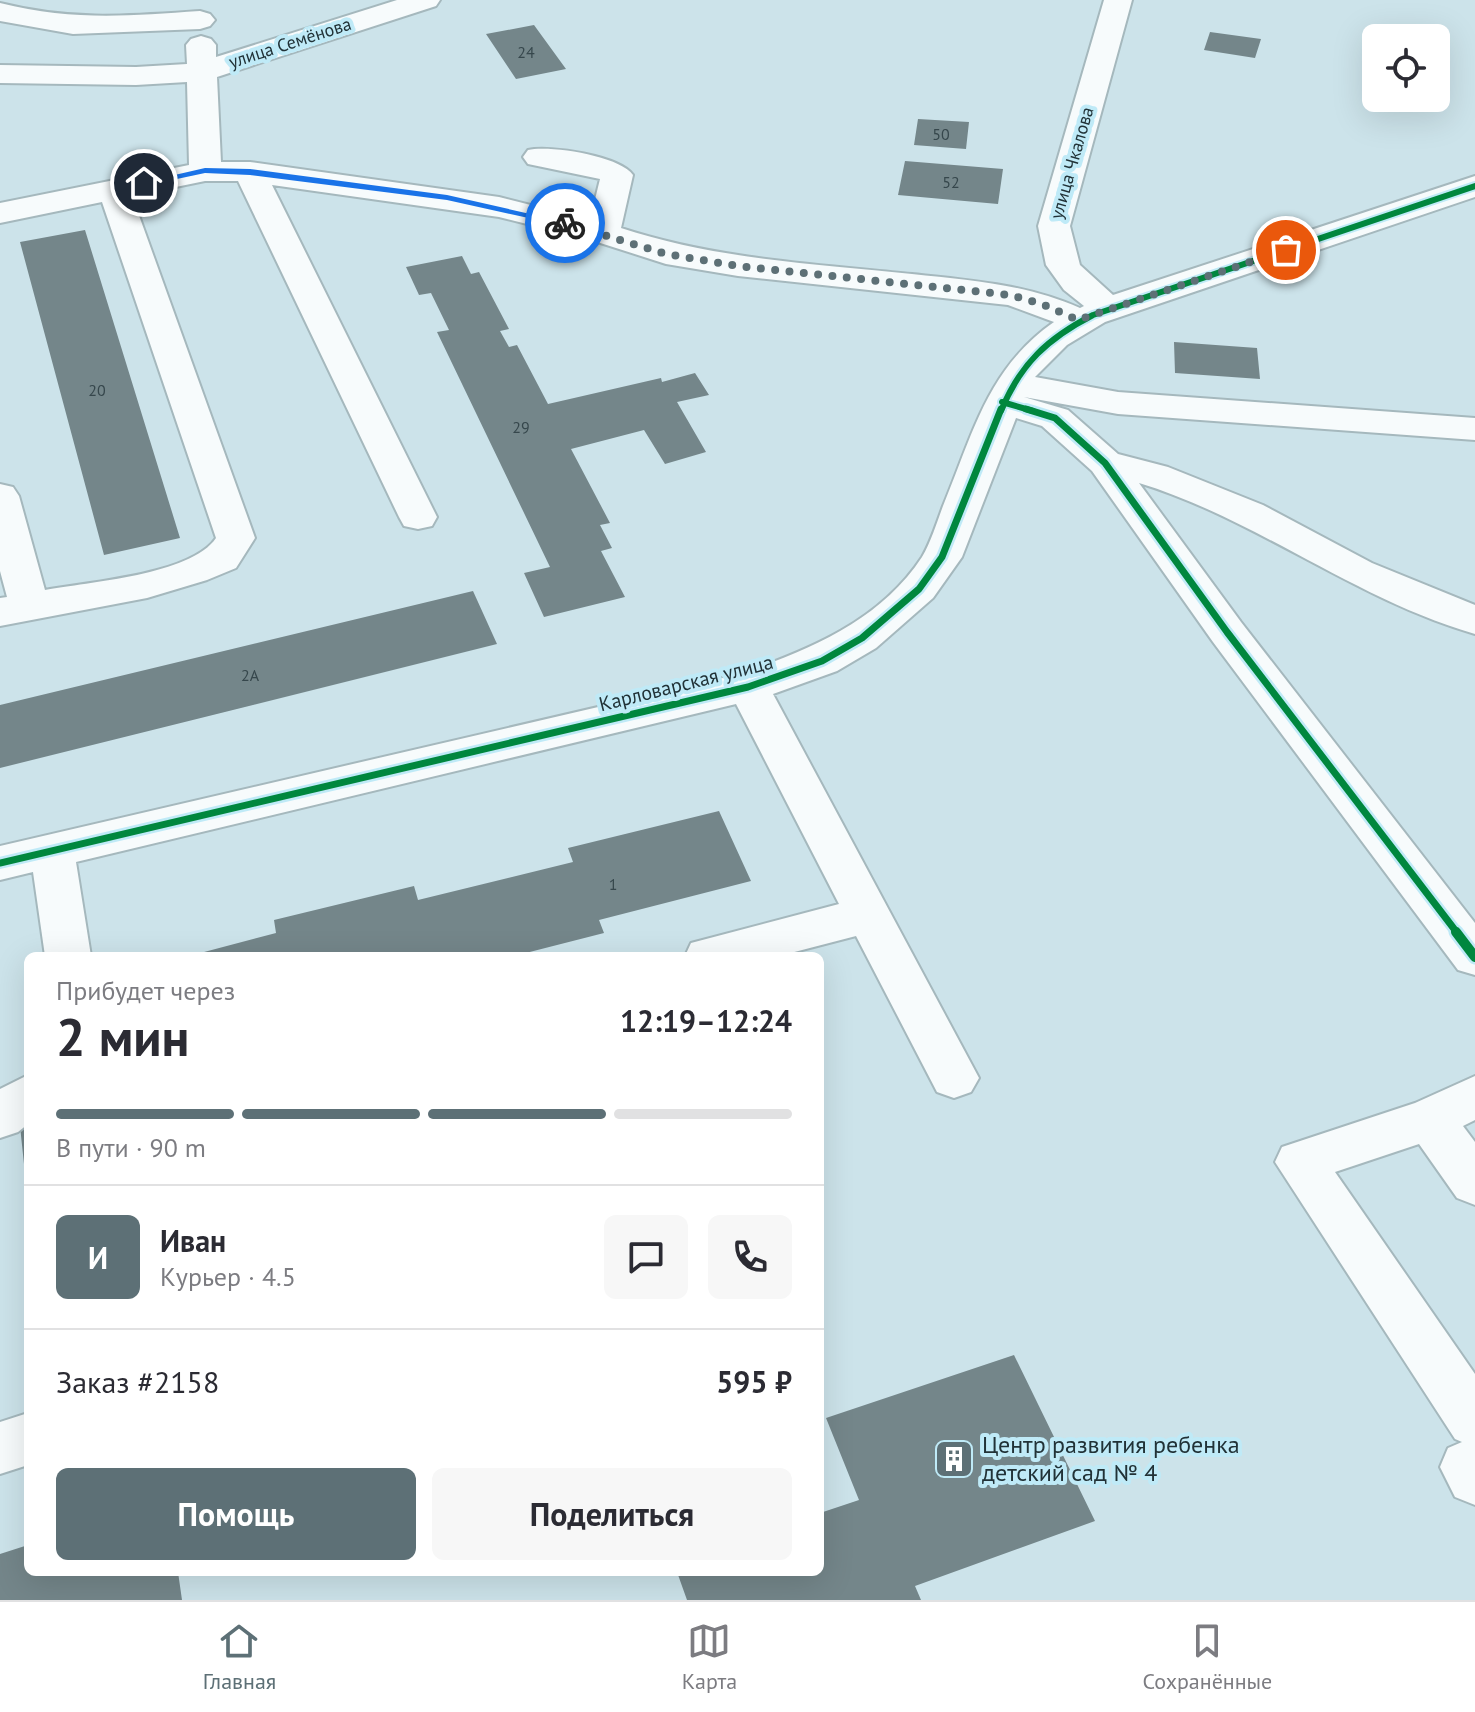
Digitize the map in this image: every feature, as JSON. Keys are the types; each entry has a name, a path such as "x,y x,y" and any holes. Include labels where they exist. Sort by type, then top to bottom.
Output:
{"street":[{"name":"улица Семёнова","path":"0,74 136,76 201,72 426,0"},
{"name":"улица Чкалова","path":"1093,314 1077,284 1062,267 1055,249 1054,226 1118,0"},
{"path":"0,12 25,22 75,25 200,10 205,171"},
{"path":"539,157 595,166 617,175 603,233"},
{"path":"0,213 205,171 250,172 447,197 603,233 666,254 738,266 1010,295 1093,314"},
{"path":"250,172 418,517"},
{"name":"Карловарская улица","path":"0,863 748,687 822,661 862,638 919,589 942,557 1007,392 1029,358 1093,314 1475,186"},
{"path":"0,496 15,609 147,585 193,571 222,559 236,538 114,189"},
{"path":"1007,392 1475,429"},
{"path":"1007,392 1055,418 1105,463 1236,644 1475,957"},
{"path":"1105,463 1155,475 1249,514 1358,572 1475,620"},
{"path":"748,687 954,1078"},
{"path":"52,851 67,952"},
{"path":"724,952 868,915"},
{"path":"1475,1097 1430,1119 1300,1162 1475,1421"},
{"path":"0,1117 24,1099"},
{"path":"1430,1119 1475,1183"},
{"path":"0,1448 24,1440"},
{"path":"1475,1464 1468,1467 1475,1478"}],"building":[{"path":"534,25 566,69 516,79 486,34"},
{"path":"1210,32 1261,39 1255,58 1204,50"},
{"path":"918,119 969,122 966,149 914,145"},
{"path":"905,161 1003,169 998,204 898,195"},
{"path":"85,230 180,538 104,555 20,242"},
{"path":"462,256 471,274 479,272 509,329 500,331 509,347 517,345 548,404 695,373 709,395 677,402 706,452 665,464 644,430 571,449 610,523 600,525 612,548 601,551 625,597 544,617 524,573 550,567 437,332 449,330 431,293 419,295 406,267"},
{"path":"1174,342 1257,348 1260,379 1175,373"},
{"path":"473,591 497,644 0,768 0,705"},
{"path":"719,811 751,881 599,920 604,933 530,952 204,952 276,933 274,920 414,886 418,900 573,862 568,848"},
{"path":"24,1125 24,1164 20,1126"},
{"name":"Центр развития ребенка детский сад № 4","path":"1014,1355 1095,1521 915,1586 921,1600 687,1600 678,1576 824,1576 824,1512 859,1500 826,1418"},
{"path":"24,1546 24,1576 179,1576 182,1600 0,1600 0,1554"}],"cycle path":[{"path":"0,863 748,687 822,661 862,638 919,589 942,557 1012,383 1032,358 1054,338 1108,308 1475,186"},
{"path":"1002,402 1055,418 1105,463 1227,632 1475,957"}],"way so far":[{"path":"565,223 666,254 738,266 1010,295 1042,304 1078,320 1286,250"}],"place":[{"name":"Центр развития ребенка детский сад № 4","path":"954,1459"}],"route":[{"path":"144,183 205,171 250,172 447,197 565,223"}]}
